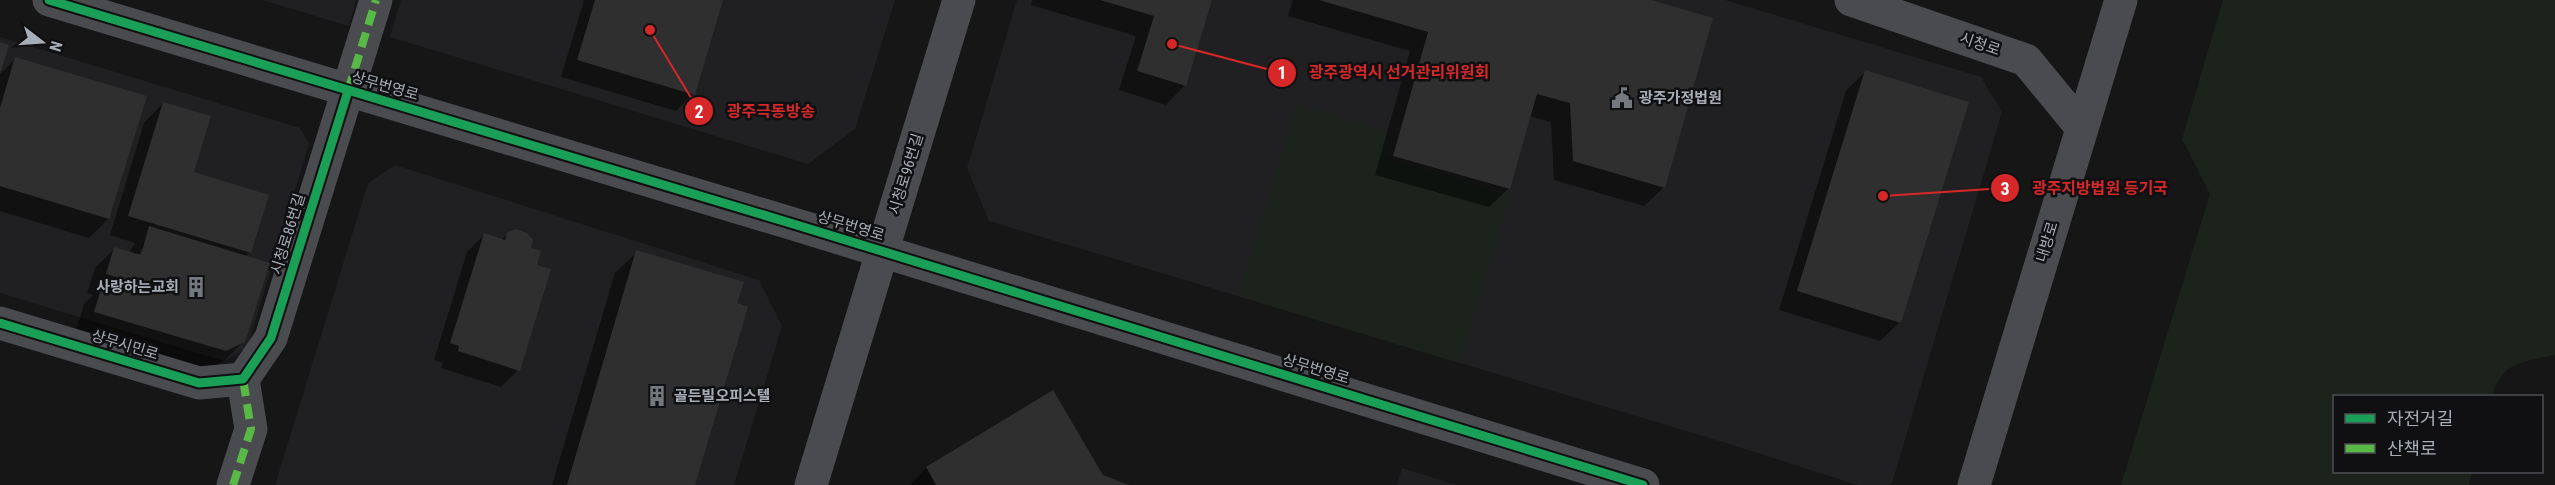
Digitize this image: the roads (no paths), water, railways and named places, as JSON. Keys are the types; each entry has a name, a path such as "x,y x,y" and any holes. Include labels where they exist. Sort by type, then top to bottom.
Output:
{"street":[{"name":"상무번영로","path":"49,0 1643,485"},
{"name":"시청로86번길","path":"243,380 271,338 376,0"},
{"name":"시청로96번길","path":"811,485 959,0"},
{"name":"시청로","path":"1851,0 2026,60 2082,128"},
{"name":"내방로","path":"1974,485 2121,0"},
{"name":"상무시민로","path":"0,323 199,383 243,380"},
{"path":"233,485 251,429 243,380"}],"place":[{"name":"광주극동방송","path":"650,30"},
{"name":"광주광역시 선거관리위원회","path":"1172,44"},
{"name":"광주가정법원","path":"1622,98"},
{"name":"광주지방법원 등기국","path":"1883,196"},
{"name":"사랑하는교회","path":"196,287"},
{"name":"골든빌오피스텔","path":"657,396"}]}
